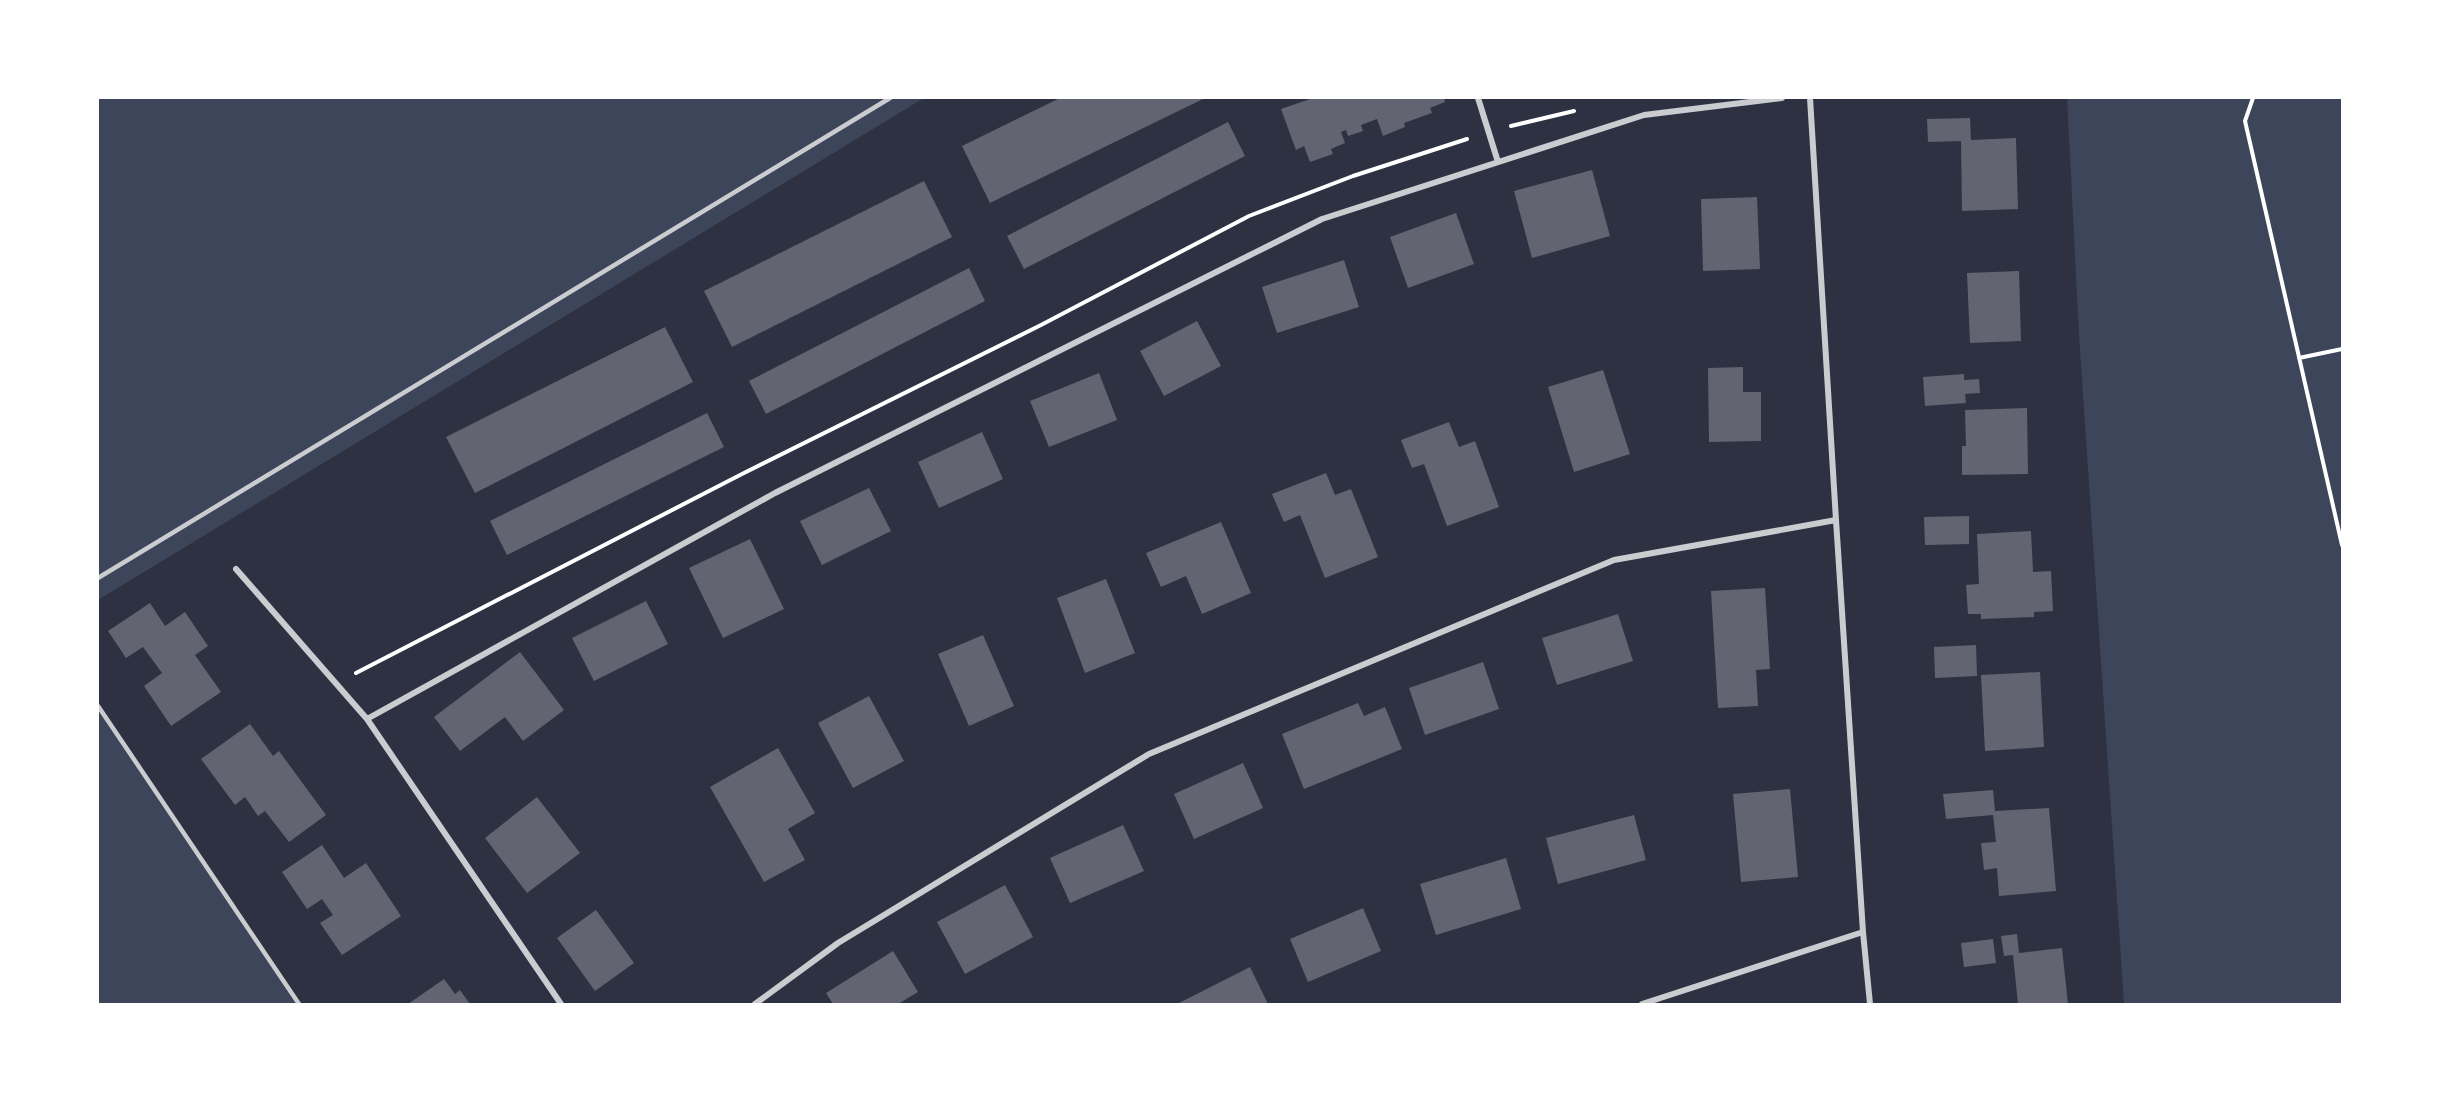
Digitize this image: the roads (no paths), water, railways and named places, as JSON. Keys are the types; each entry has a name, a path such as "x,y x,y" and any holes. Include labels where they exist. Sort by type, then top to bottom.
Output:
{"street":[{"path":"1478,98 1498,162"},
{"path":"367,719 774,493 1322,219 1644,116 1782,98"},
{"path":"1810,98 1863,932 1870,1005"},
{"path":"755,1005 838,943 1149,754 1614,560 1836,520"},
{"path":"236,569 367,719 561,1005"},
{"path":"1642,1005 1863,932"}],"lane":[{"path":"98,578 890,98"},
{"path":"98,706 299,1005"}]}
